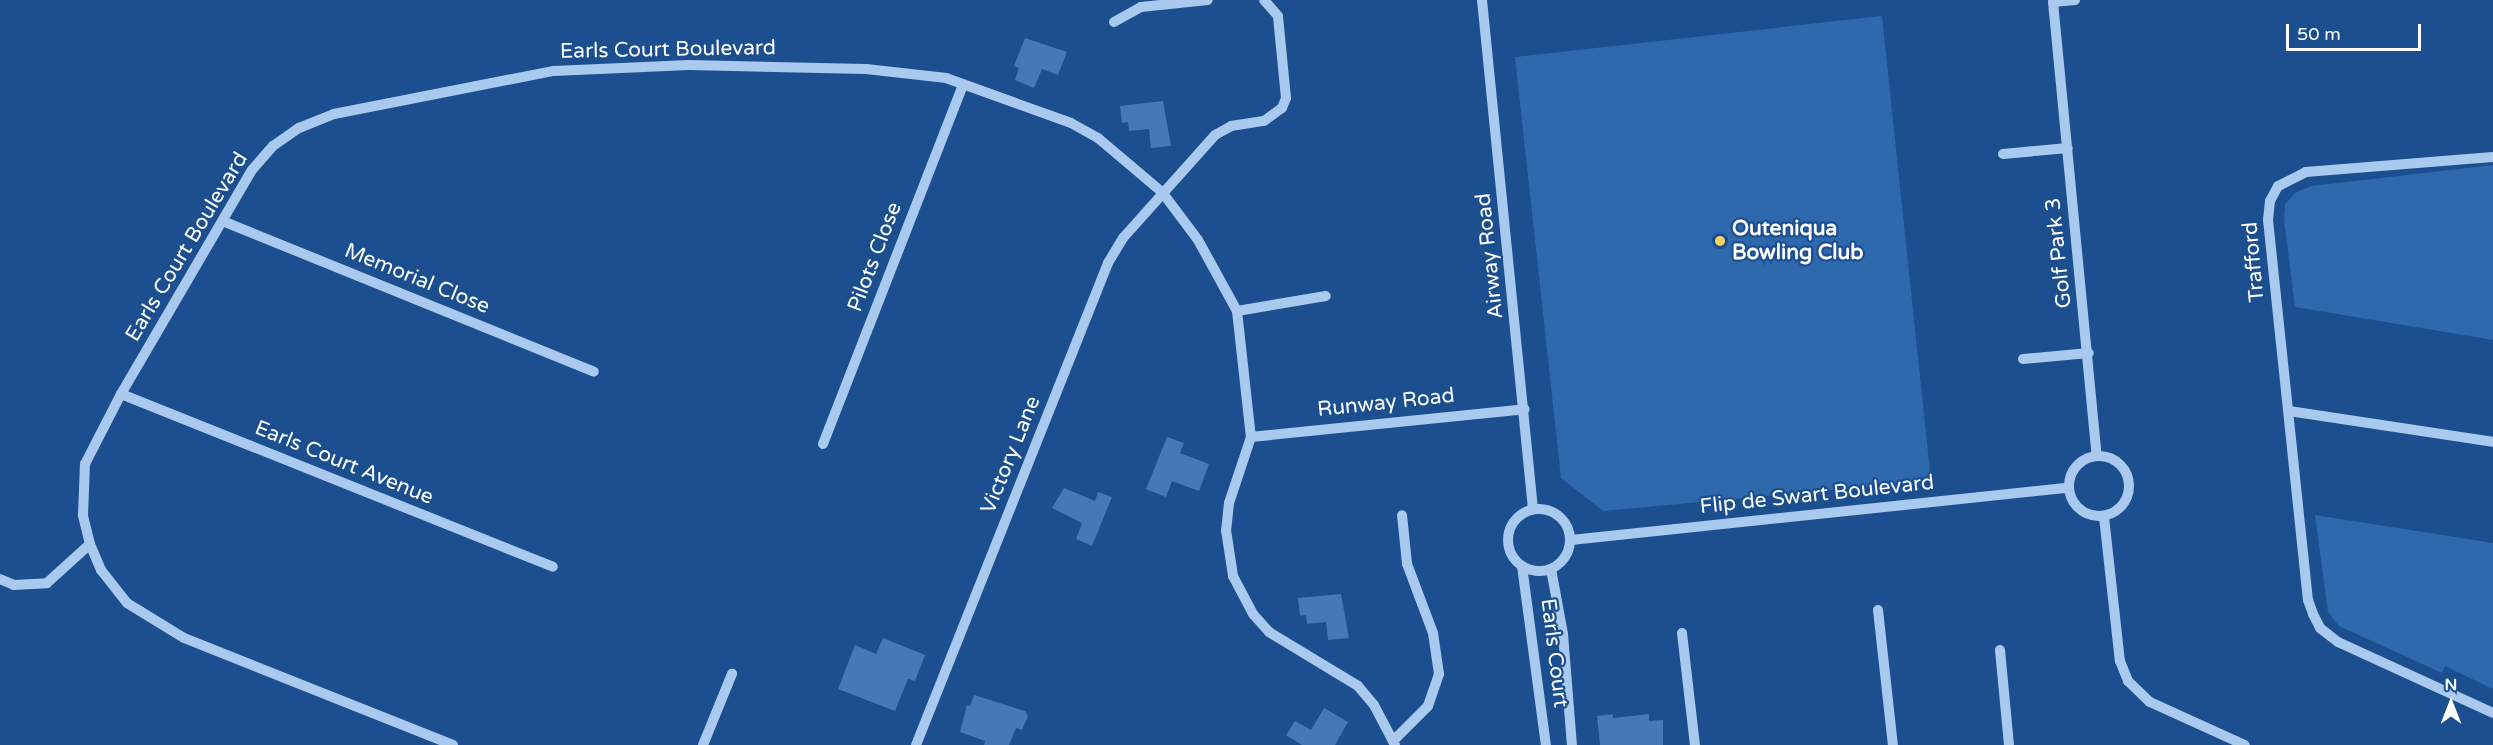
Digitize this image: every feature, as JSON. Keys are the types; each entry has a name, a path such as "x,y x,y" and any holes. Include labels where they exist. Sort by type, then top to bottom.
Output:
{"street":[{"path":"1114,22 1142,7 1208,0"},
{"name":"Victory Lane","path":"916,745 1108,263 1123,238 1215,135 1231,126 1264,121 1282,108 1286,99 1278,16 1264,0"},
{"name":"Airway Road","path":"1482,0 1526,409 1533,509"},
{"name":"Golf Park 3","path":"2075,0 2053,1 2089,353 2097,455"},
{"name":"Earls Court Boulevard","path":"453,745 184,638 127,603 101,570 90,544 83,515 85,464 121,394 225,222 252,170 273,146 299,128 334,114 554,70 689,65 917,72 963,84 1071,123 1098,138 1162,192 1198,240 1237,312 1251,437 1229,503 1226,530 1233,576 1253,614 1269,632 1358,686 1374,705 1394,743"},
{"name":"Pilots Close","path":"823,444 963,84"},
{"path":"2003,154 2068,148"},
{"name":"Trafford","path":"2493,157 2306,172 2290,177 2278,186 2268,220 2308,600 2320,628 2338,642 2493,713"},
{"name":"Memorial Close","path":"225,222 594,372"},
{"path":"1237,312 1326,296"},
{"path":"2023,359 2089,353"},
{"name":"Earls Court Avenue","path":"121,394 553,567"},
{"name":"Runway Road","path":"1251,437 1526,409"},
{"path":"2289,411 2493,442"},
{"path":"2097,455 2119,464 2128,479 2125,502 2118,510 2104,517 2078,507 2067,488 2077,465 2097,455"},
{"name":"Flip de Swart Boulevard","path":"1570,540 2067,488"},
{"path":"1533,509 1555,513 1569,530 1570,540 1565,558 1551,569 1536,571 1522,566 1512,555 1509,534 1520,515 1533,509"},
{"path":"1394,743 1428,706 1439,674 1433,633 1407,564 1402,515"},
{"path":"2104,517 2120,661 2128,681 2150,702 2245,745"},
{"path":"0,579 14,585 47,583 90,544"},
{"name":"Earls Court","path":"1522,566 1546,745"},
{"name":"Earls Court","path":"1551,569 1563,634 1572,745"},
{"path":"1878,610 1893,745"},
{"path":"1682,633 1695,745"},
{"path":"2000,650 2009,745"},
{"path":"704,745 732,674"}],"shaded area":[{"name":"Outeniqua Bowling Club","path":"1882,16 1931,481 1603,511 1561,478 1515,57"},
{"path":"2493,165 2493,340 2295,307 2284,219 2285,204 2295,193 2311,186"},
{"path":"2315,515 2493,543 2493,689 2445,666 2442,673 2339,626 2328,612"}],"building":[{"path":"1025,38 1067,52 1058,75 1042,69 1034,88 1015,80 1019,68 1014,66"},
{"path":"1163,101 1171,146 1151,148 1149,129 1129,131 1128,122 1122,123 1120,106"},
{"path":"1167,437 1184,443 1180,453 1209,464 1199,491 1172,481 1166,497 1146,489"},
{"path":"1064,488 1095,501 1098,492 1112,497 1092,546 1076,539 1082,523 1052,508"},
{"path":"1341,594 1349,638 1328,640 1326,622 1307,624 1306,615 1300,616 1298,598"},
{"path":"883,638 925,655 915,681 908,679 895,711 838,689 855,645 876,654"},
{"path":"974,695 1025,711 1028,716 1022,730 1016,728 1009,745 984,745 985,741 960,732 967,705 970,706"},
{"path":"1324,708 1348,722 1335,745 1302,745 1286,735 1295,721 1311,730"},
{"path":"1613,714 1613,718 1649,714 1649,721 1663,720 1663,745 1600,745 1597,716"}],"place":[{"name":"Outeniqua Bowling Club","path":"1720,241"}]}
